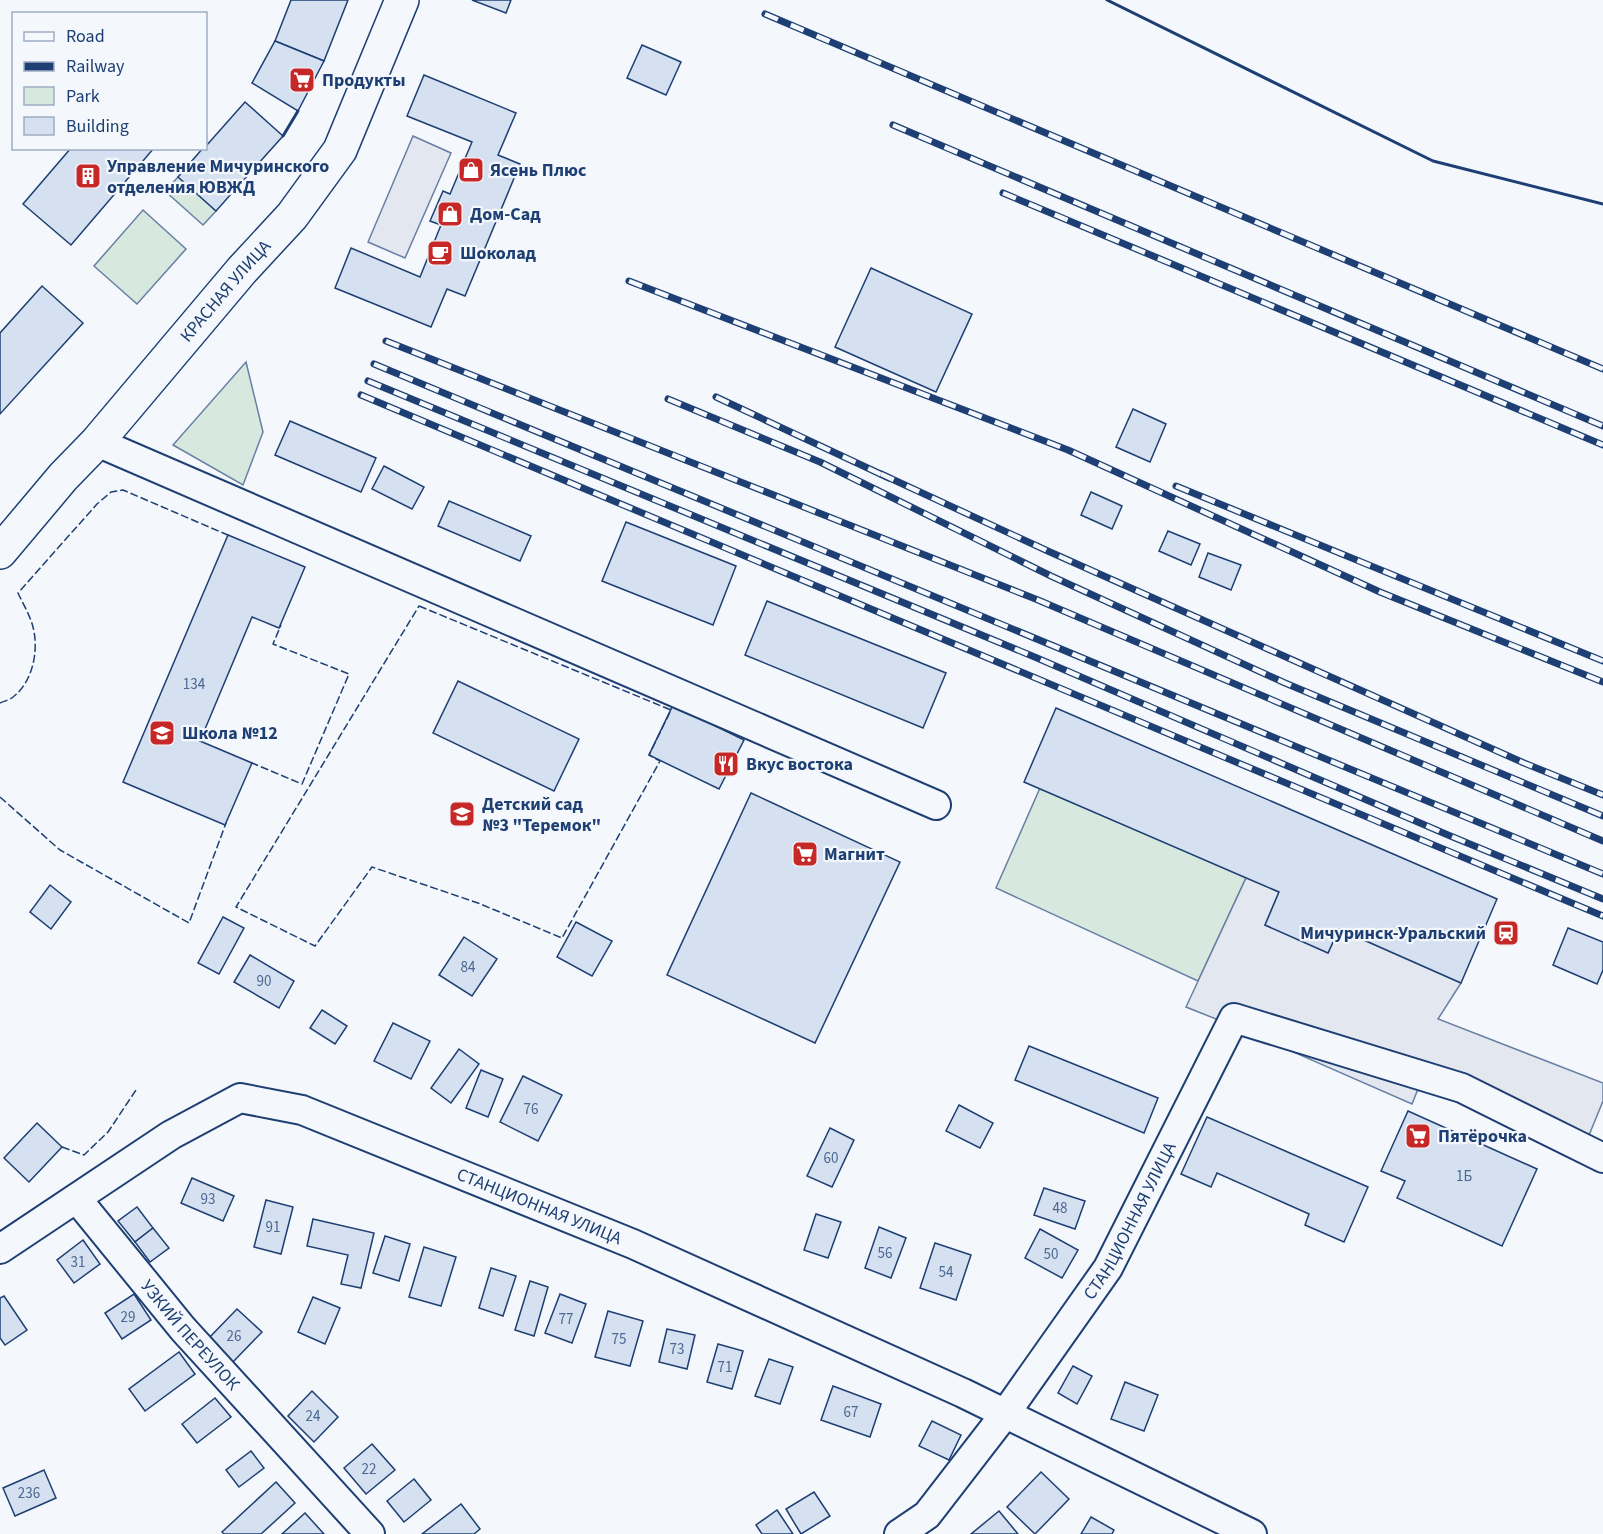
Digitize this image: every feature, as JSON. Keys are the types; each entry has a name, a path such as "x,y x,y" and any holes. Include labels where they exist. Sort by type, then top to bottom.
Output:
{"main road":[{"name":"КРАСНАЯ УЛИЦА","path":"0,552 242,270 292,216 340,150 402,0"}],"street":[{"path":"97,441 936,804"},
{"name":"СТАНЦИОННАЯ УЛИЦА","path":"1005,1414 1108,1268 1234,1018 1462,1088 1603,1158"},
{"name":"СТАНЦИОННАЯ УЛИЦА","path":"77,1199 171,1135 240,1098 302,1110 633,1244 963,1393 1252,1534"},
{"path":"0,1249 77,1199"},
{"name":"УЗКИЙ ПЕРЕУЛОК","path":"77,1199 183,1329 370,1534"},
{"path":"899,1534 927,1515 1005,1414"}],"green space":[{"path":"178,177 216,211 203,225 165,191"},
{"path":"143,210 186,249 137,304 94,266"},
{"path":"246,362 263,432 243,485 173,445"},
{"path":"1040,788 1246,878 1198,981 996,888"}],"shaded area":[{"path":"413,136 451,153 405,258 368,242"},
{"path":"1246,878 1279,892 1265,925 1328,953 1339,929 1461,983 1438,1019 1603,1083 1603,1101 1578,1162 1420,1084 1412,1104 1186,1007"}],"building":[{"path":"291,0 348,0 324,61 275,41"},
{"path":"472,0 511,0 506,13"},
{"path":"275,41 324,61 298,111 252,83"},
{"path":"642,45 681,62 666,95 627,78"},
{"path":"424,75 516,113 498,155 520,164 465,296 447,289 431,327 335,288 351,248 420,277 441,225 430,221 443,191 450,194 472,142 407,116"},
{"path":"245,102 283,136 216,211 178,177 201,150 207,150 207,145"},
{"name":"Управление Мичуринского отделения ЮВЖД","path":"69,150 152,150 71,245 23,204"},
{"path":"871,268 972,314 936,392 835,347"},
{"path":"42,286 83,323 0,414 0,333"},
{"path":"1133,409 1166,424 1150,462 1116,447"},
{"path":"290,421 376,458 361,492 275,455"},
{"path":"384,466 424,487 412,509 372,489"},
{"path":"1091,492 1122,506 1112,529 1081,515"},
{"path":"449,501 531,536 520,561 438,526"},
{"path":"626,522 736,566 713,625 602,581"},
{"path":"1168,531 1200,544 1191,565 1159,551"},
{"path":"228,535 305,567 279,628 252,617 200,741 252,763 225,825 123,782"},
{"path":"1208,553 1241,565 1231,590 1199,577"},
{"path":"767,601 946,673 923,728 745,655"},
{"path":"458,681 579,739 554,791 433,733"},
{"path":"673,705 744,740 719,789 649,755"},
{"name":"Мичуринск-Уральский","path":"1056,708 1497,899 1461,983 1339,929 1328,953 1265,925 1279,892 1024,782"},
{"path":"751,793 900,862 815,1043 667,975"},
{"path":"50,885 71,902 51,929 30,912"},
{"path":"223,917 244,928 219,974 198,963"},
{"path":"576,922 612,941 592,976 557,957"},
{"path":"1568,928 1603,942 1603,970 1597,984 1553,965"},
{"path":"464,937 497,959 472,996 439,975"},
{"path":"250,955 294,981 279,1008 234,982"},
{"path":"322,1010 347,1026 335,1044 310,1028"},
{"path":"393,1023 430,1041 411,1079 374,1061"},
{"path":"1029,1046 1158,1098 1144,1133 1015,1080"},
{"path":"459,1049 479,1064 451,1103 431,1088"},
{"path":"481,1070 503,1079 488,1117 466,1108"},
{"path":"523,1076 562,1095 538,1141 500,1122"},
{"path":"959,1105 993,1123 980,1148 946,1131"},
{"path":"1408,1111 1537,1169 1502,1246 1397,1198 1405,1181 1381,1171"},
{"path":"1207,1117 1368,1187 1344,1242 1305,1225 1309,1214 1217,1173 1211,1187 1181,1174"},
{"path":"37,1123 62,1147 29,1182 4,1158"},
{"path":"830,1128 854,1140 832,1187 807,1176"},
{"path":"192,1178 234,1196 223,1221 181,1203"},
{"path":"1044,1188 1085,1201 1075,1229 1034,1215"},
{"path":"266,1200 293,1207 281,1254 254,1247"},
{"path":"137,1207 153,1228 135,1242 118,1221"},
{"path":"816,1214 841,1222 828,1258 804,1250"},
{"path":"313,1219 374,1233 361,1288 341,1284 348,1255 307,1246"},
{"path":"879,1227 906,1238 891,1278 865,1268"},
{"path":"153,1228 169,1248 150,1262 135,1242"},
{"path":"1040,1229 1078,1250 1062,1278 1025,1258"},
{"path":"385,1236 410,1244 399,1281 373,1273"},
{"path":"83,1240 100,1264 74,1283 57,1260"},
{"path":"935,1243 971,1255 956,1300 920,1288"},
{"path":"424,1247 456,1257 441,1306 409,1297"},
{"path":"491,1268 516,1276 503,1316 479,1308"},
{"path":"530,1281 548,1287 534,1336 515,1330"},
{"path":"134,1294 151,1320 122,1339 105,1313"},
{"path":"560,1294 586,1304 572,1343 545,1333"},
{"path":"4,1296 27,1330 5,1345 0,1338 0,1298"},
{"path":"313,1297 340,1308 325,1344 298,1332"},
{"path":"237,1309 262,1332 232,1363 207,1340"},
{"path":"608,1311 643,1321 630,1366 595,1357"},
{"path":"667,1329 695,1335 687,1369 659,1362"},
{"path":"718,1344 743,1351 732,1389 707,1382"},
{"path":"179,1352 195,1374 145,1411 129,1389"},
{"path":"769,1359 793,1367 780,1404 755,1396"},
{"path":"1073,1366 1092,1376 1077,1404 1058,1393"},
{"path":"1125,1382 1158,1395 1144,1431 1111,1419"},
{"path":"833,1386 881,1404 870,1437 821,1420"},
{"path":"312,1391 338,1417 314,1442 288,1416"},
{"path":"215,1398 231,1417 197,1443 182,1424"},
{"path":"932,1421 961,1435 949,1460 919,1446"},
{"path":"372,1444 395,1470 366,1494 344,1468"},
{"path":"251,1451 264,1468 239,1487 226,1470"},
{"path":"44,1470 56,1498 15,1516 3,1488"},
{"path":"1041,1472 1069,1499 1035,1534 1007,1507"},
{"path":"414,1479 431,1500 404,1522 387,1501"},
{"path":"276,1482 295,1503 261,1534 224,1534 222,1532"},
{"path":"814,1492 830,1516 801,1534 786,1509"},
{"path":"461,1504 480,1529 474,1534 422,1534"},
{"path":"777,1510 793,1534 762,1534 756,1525"},
{"path":"999,1511 1018,1534 971,1534"},
{"path":"305,1513 324,1534 282,1534"},
{"path":"1091,1517 1114,1530 1112,1534 1081,1534"}],"railway":[{"path":"765,14 1603,369"},
{"path":"893,125 1603,426"},
{"path":"1003,193 1603,445"},
{"path":"629,281 1068,450 1380,592 1603,682"},
{"path":"386,341 1038,600 1603,841"},
{"path":"374,364 1603,874"},
{"path":"368,381 1037,658 1448,835 1603,899"},
{"path":"361,395 1603,916"},
{"path":"716,397 889,478"},
{"path":"668,399 820,462 1051,576 1285,683 1603,816"},
{"path":"881,474 1050,552 1524,763 1603,795"},
{"path":"1176,486 1603,661"}],"fence":[{"path":"0,703 12,698 20,691 30,674 35,655 33,627 18,593 97,504 111,492 123,490 230,536"},
{"path":"419,606 671,710 649,755 660,761 562,938 478,903 372,867 315,946 236,907 419,606"},
{"path":"251,764 302,784 349,674 273,644 281,625"},
{"path":"0,797 60,850 189,923 226,823"},
{"path":"62,1147 84,1155 108,1132 136,1090"}],"wall":[{"path":"1107,0 1433,161 1603,204"},
{"path":"283,136 298,111"}],"place":[{"name":"Продукты","path":"302,80"},
{"name":"Ясень Плюс","path":"471,170"},
{"name":"Управление Мичуринского отделения ЮВЖД","path":"88,176"},
{"name":"Дом-Сад","path":"450,214"},
{"name":"Шоколад","path":"440,253"},
{"name":"Школа №12","path":"162,733"},
{"name":"Вкус востока","path":"726,764"},
{"name":"Детский сад №3 \"Теремок\"","path":"462,814"},
{"name":"Магнит","path":"805,854"},
{"name":"Мичуринск-Уральский","path":"1506,933"},
{"name":"Пятёрочка","path":"1418,1136"}]}
